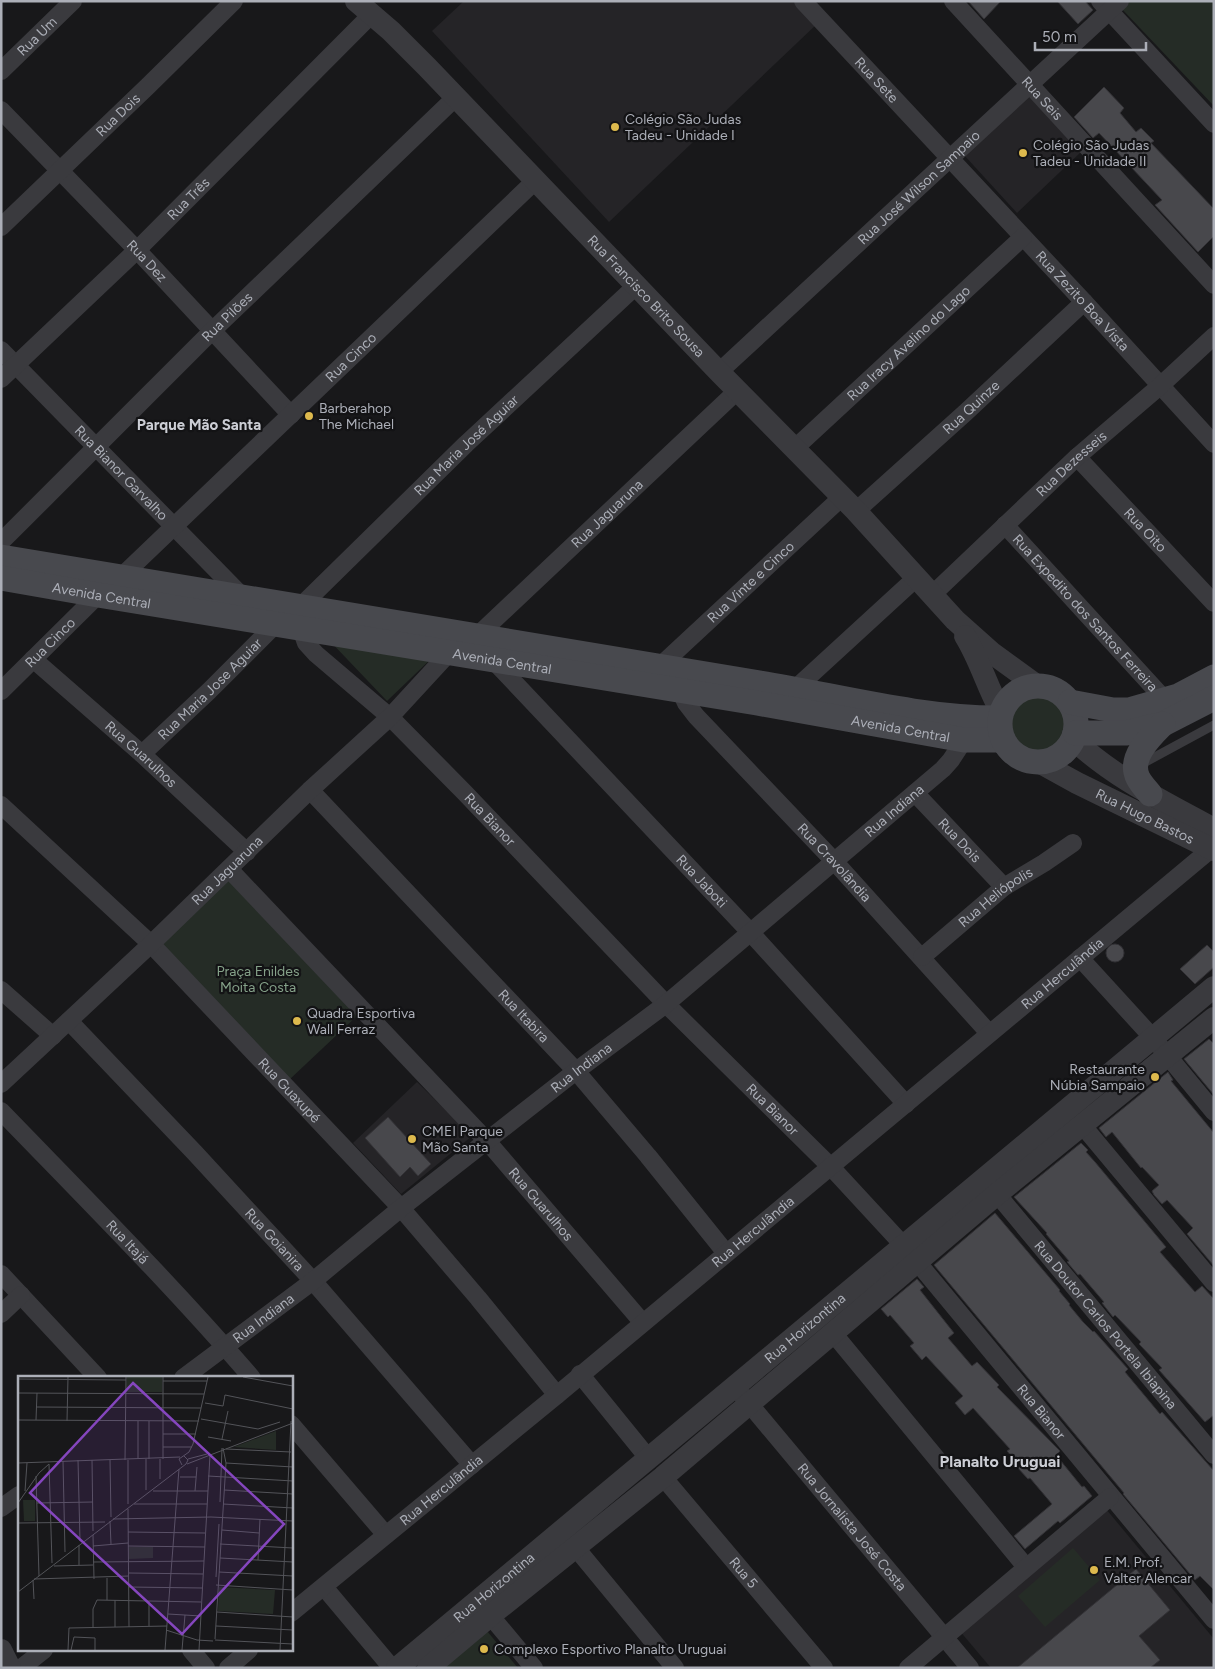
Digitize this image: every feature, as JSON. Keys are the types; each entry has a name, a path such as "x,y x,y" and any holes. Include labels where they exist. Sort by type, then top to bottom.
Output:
{"main road":[{"name":"Avenida Central","path":"1,557 242,596 301,618 450,653 682,692 759,693 795,689 862,703 1001,723"},
{"name":"Avenida Central","path":"1,578 276,624 301,618 476,637 659,667 759,693 964,740 1001,723"},
{"path":"1150,794 1138,778 1136,767 1141,750 1165,712 1178,696 1214,676"},
{"path":"1036,685 1049,687 1060,693 1070,702 1075,714 1074,736 1067,748 1059,756 1039,762 1028,761 1009,749 1001,723 1006,702 1014,693 1024,687 1036,685"},
{"path":"1074,736 1126,733 1165,712 1214,698"},
{"path":"1070,702 1113,710 1165,712"}],"street":[{"name":"Rua Um","path":"1,71 73,1"},
{"name":"Rua Dois","path":"1,227 234,1"},
{"name":"Rua Sete","path":"803,1 949,158"},
{"name":"Rua Seis","path":"953,1 1214,285"},
{"name":"Rua José Wilson Sampaio","path":"719,372 1029,84 1109,4"},
{"path":"1109,4 1214,124"},
{"name":"Rua Francisco Brito Sousa","path":"364,8 456,97 737,391 849,504 955,620"},
{"name":"Rua Três","path":"1,379 137,250 364,8"},
{"name":"Rua Pilões","path":"1,542 212,331 456,97"},
{"name":"Rua Dez","path":"1,110 137,250 291,415"},
{"name":"Rua Zezito Boa Vista","path":"949,158 1214,444"},
{"name":"Rua Cinco","path":"121,577 536,180"},
{"name":"Rua Iracy Avelino do Lago","path":"794,449 1023,237"},
{"name":"Rua Maria José Aguiar","path":"301,618 466,444 637,285"},
{"name":"Rua Quinze","path":"849,504 965,413 1084,302"},
{"name":"Rua Dezesseis","path":"932,594 1077,457 1160,386 1214,336"},
{"name":"Rua Bianor Garvalho","path":"1,350 242,596"},
{"name":"Rua Jaguaruna","path":"476,637 737,391"},
{"name":"Rua Oito","path":"1077,457 1214,604"},
{"name":"Rua Vinte e Cinco","path":"659,667 849,504"},
{"name":"Rua Expedito dos Santos Ferreira","path":"1005,525 1165,712"},
{"path":"795,689 916,578"},
{"name":"Rua Cinco","path":"1,691 98,595"},
{"name":"Rua Bianor","path":"301,618 306,643 316,654 390,717 666,1004 831,1166 910,1254 1214,1620"},
{"path":"955,620 992,653 1036,685"},
{"path":"955,620 972,648 1001,723"},
{"name":"Rua Maria Jose Aguiar","path":"142,754 276,624"},
{"name":"Rua Jaguaruna","path":"1,1084 151,944 310,790 390,717 450,653"},
{"name":"Rua Guarulhos","path":"33,659 142,754 247,852"},
{"name":"Rua Jaboti","path":"493,660 751,933 906,1104"},
{"name":"Rua Cravolândia","path":"682,692 686,703 696,716 834,861 990,1033"},
{"path":"1074,736 1086,752 1112,772 1150,794 1213,843"},
{"name":"Rua Indiana","path":"185,1376 313,1281 401,1208 576,1070 666,1004 915,793 952,760 964,740"},
{"name":"Rua Hugo Bastos","path":"1039,762 1077,783 1213,843"},
{"name":"Rua Itabira","path":"310,790 576,1070 726,1253"},
{"name":"Rua Dois","path":"915,793 1004,887"},
{"name":"Rua Guaxupé","path":"1,805 151,944 401,1208 557,1395"},
{"name":"Rua Heliópolis","path":"922,957 1004,887 1073,843"},
{"name":"Rua Herculândia","path":"294,1605 324,1587 557,1395 1080,958 1213,843"},
{"name":"Rua Guarulhos","path":"229,869 487,1141 643,1323"},
{"path":"1080,958 1152,1038 1214,1112"},
{"name":"Rua Horizontina","path":"397,1668 576,1548 663,1476 742,1395 910,1254 1152,1038 1214,987"},
{"path":"1,990 53,1036"},
{"name":"Rua Horizontina","path":"428,1668 484,1608 649,1459 833,1333 910,1254 997,1194 1214,1018"},
{"name":"Rua Goianira","path":"69,1021 195,1153 313,1281 472,1465"},
{"name":"Rua Itajá","path":"1,1111 112,1225 250,1376"},
{"path":"1083,1126 1214,1283"},
{"name":"Rua Doutor Carlos Portela Ibiapina","path":"997,1194 1214,1455"},
{"path":"1,1274 96,1376"},
{"path":"1,1314 21,1295"},
{"path":"833,1333 1026,1567"},
{"path":"580,1374 649,1459"},
{"name":"Rua Jornalista José Costa","path":"742,1395 970,1668"},
{"path":"292,1425 386,1535"},
{"name":"Rua 5","path":"663,1476 824,1668"},
{"path":"1,1508 18,1496"},
{"path":"908,1668 1110,1497"},
{"path":"576,1548 676,1668"},
{"path":"324,1587 392,1668"},
{"path":"484,1608 534,1668"},
{"path":"1,1650 10,1668"},
{"path":"21,1668 41,1652"},
{"path":"193,1652 206,1668"},
{"path":"228,1668 247,1652"}],"lane":[{"path":"1136,767 1214,724"}],"shaded area":[{"name":"Colégio São Judas Tadeu - Unidade I","path":"464,1 799,1 818,23 609,222 432,31"},
{"name":"Colégio São Judas Tadeu - Unidade II","path":"1028,95 1082,151 1017,213 964,155"},
{"name":"CMEI Parque Mão Santa","path":"417,1082 472,1136 401,1194 353,1143"},
{"name":"E.M. Prof. Valter Alencar","path":"1106,1509 1214,1639 1214,1667 991,1668 959,1630"}],"green space":[{"path":"1129,1 1214,1 1214,106 1121,8"},
{"path":"327,638 434,656 387,701"},
{"path":"1038,694 1055,699 1063,707 1068,724 1063,741 1055,749 1038,754 1021,749 1013,741 1008,724 1013,707 1021,699"},
{"name":"Praça Enildes Moita Costa","path":"227,879 357,1016 289,1080 159,943"},
{"path":"1073,1548 1100,1580 1045,1627 1018,1596"},
{"name":"Complexo Esportivo Planalto Uruguai","path":"487,1631 518,1668 443,1668"}],"building":[{"path":"968,1 1001,1 984,19"},
{"path":"1057,1 1085,1 1093,10 1078,24"},
{"path":"1104,87 1124,108 1120,113 1136,132 1141,128 1154,141 1151,143 1214,209 1214,236 1198,252 1155,205 1162,200 1099,133 1093,138 1074,117"},
{"path":"1111,944 1119,944 1124,949 1122,960 1111,962 1106,957 1106,949"},
{"path":"1207,945 1214,952 1214,967 1195,984 1180,969"},
{"path":"1209,1039 1214,1044 1214,1095 1184,1059"},
{"path":"1168,1072 1173,1080 1171,1081 1214,1133 1214,1266 1187,1234 1193,1228 1167,1200 1162,1204 1154,1195 1152,1191 1159,1185 1141,1168 1112,1132 1106,1137 1099,1128"},
{"path":"388,1117 431,1164 418,1176 410,1167 400,1177 365,1138"},
{"path":"1081,1143 1088,1150 1086,1152 1166,1247 1160,1252 1195,1292 1202,1286 1214,1299 1214,1415 1205,1422 1159,1370 1162,1368 1139,1344 1141,1342 1115,1315 1113,1317 1102,1303 1104,1302 1080,1274 1078,1275 1047,1233 1014,1197"},
{"path":"995,1213 1060,1290 1083,1322 1094,1331 1128,1369 1125,1372 1160,1414 1162,1412 1214,1471 1214,1590 1200,1576 1195,1580 934,1265"},
{"path":"917,1279 924,1287 920,1290 954,1333 948,1338 972,1366 977,1362 999,1385 997,1387 1060,1451 1056,1455 1082,1487 1084,1486 1092,1496 1025,1549 1014,1536 1052,1504 1030,1478 1028,1479 1017,1467 1019,1465 1007,1451 1010,1449 973,1408 965,1415 955,1403 963,1396 926,1356 922,1360 910,1346 914,1343 890,1315 888,1317 881,1309"},
{"path":"1136,1569 1170,1610 1139,1636 1160,1660 1150,1668 1017,1668"}],"place":[{"name":"Colégio São Judas Tadeu - Unidade I","path":"615,127"},
{"name":"Colégio São Judas Tadeu - Unidade II","path":"1023,153"},
{"name":"Barberahop The Michael","path":"309,416"},
{"name":"Quadra Esportiva Wall Ferraz","path":"297,1021"},
{"name":"Restaurante Núbia Sampaio","path":"1155,1077"},
{"name":"CMEI Parque Mão Santa","path":"412,1139"},
{"name":"E.M. Prof. Valter Alencar","path":"1094,1570"},
{"name":"Complexo Esportivo Planalto Uruguai","path":"484,1649"}],"district":[{"name":"Parque Mão Santa","path":"199,425"},
{"name":"Planalto Uruguai","path":"1000,1461"}]}
